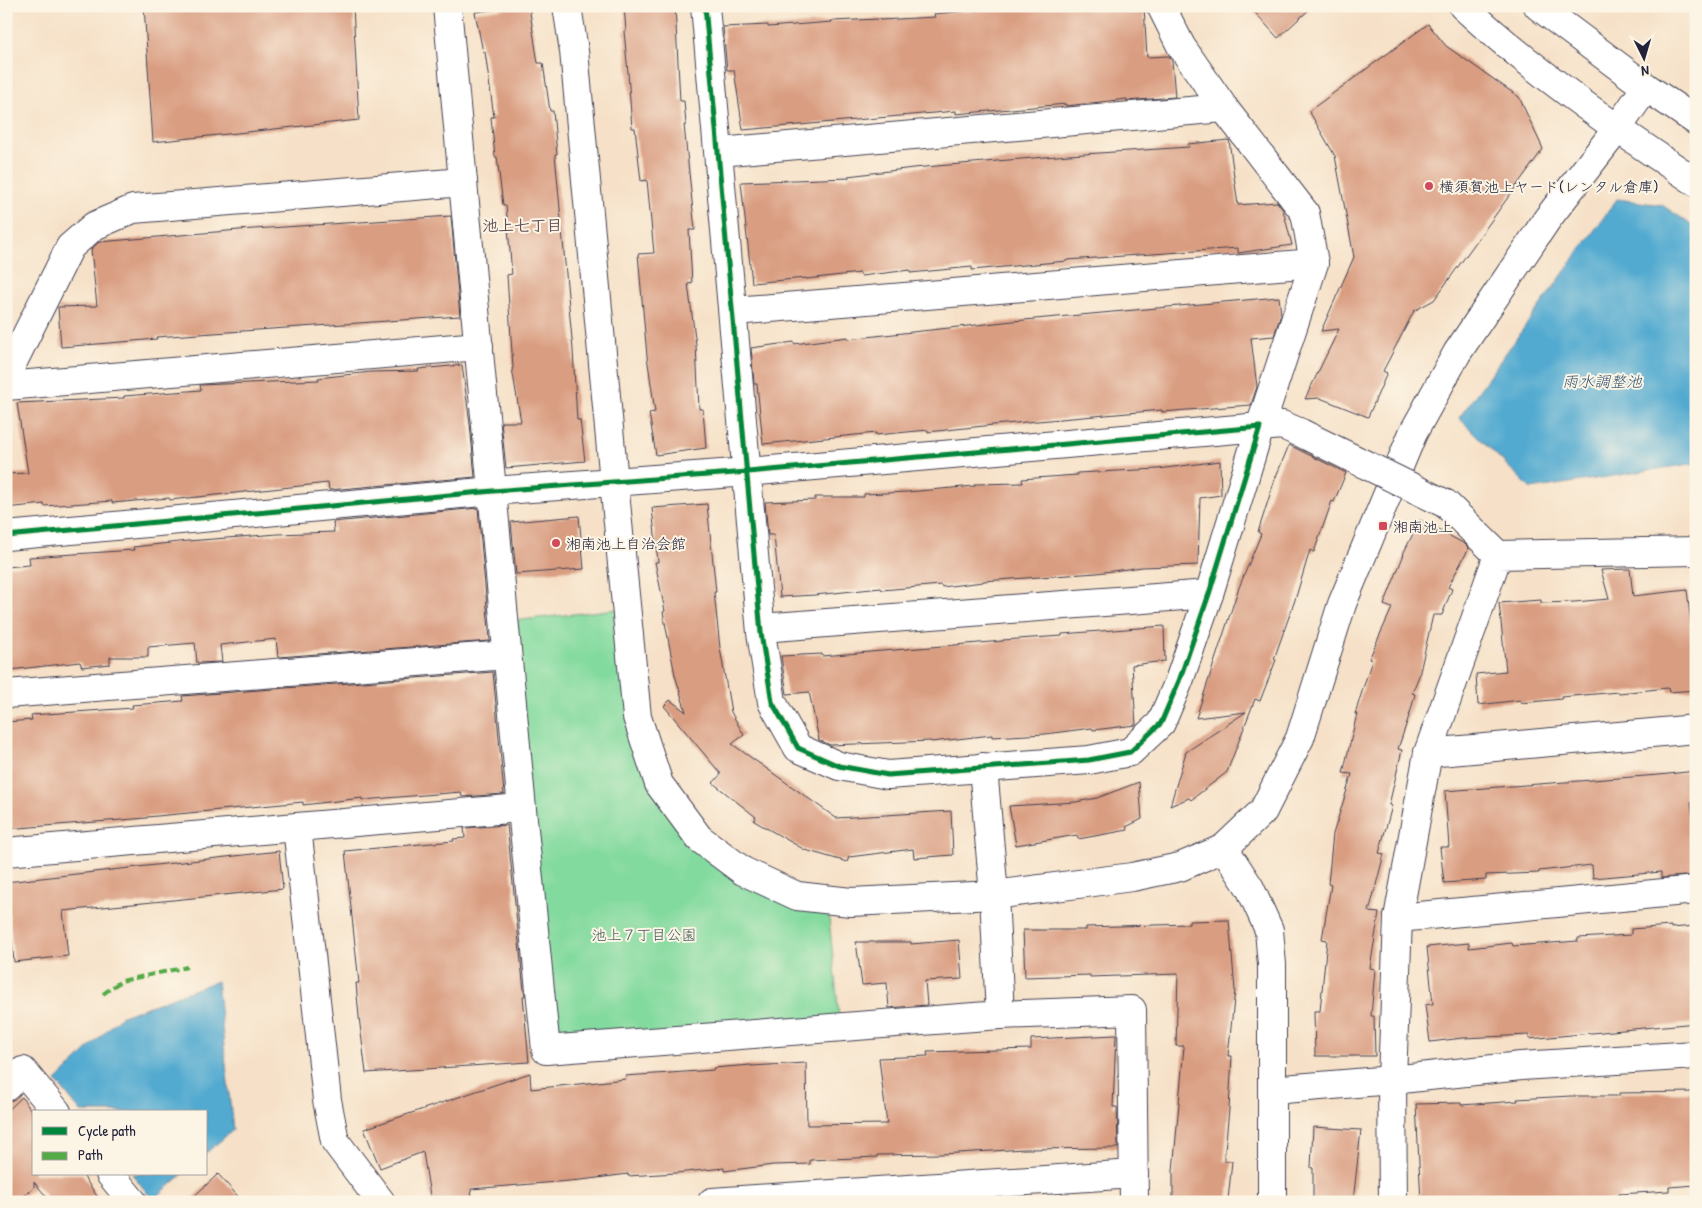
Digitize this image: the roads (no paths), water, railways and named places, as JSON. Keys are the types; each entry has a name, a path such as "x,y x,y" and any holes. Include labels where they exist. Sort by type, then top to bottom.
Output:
{"street":[{"path":"447,6 493,491 520,808 546,1050 1000,1014 1132,1010 1134,1202"},
{"path":"567,6 574,51 637,717 660,784 700,838 743,870 797,896 851,902 994,895 1132,876 1180,867 1224,848 1263,811 1300,738 1342,604 1413,433 1457,352 1548,218 1646,87"},
{"path":"705,6 734,311 761,628 772,702 798,748 839,766 888,775 983,766 1089,760 1130,752 1160,722 1179,681 1209,594 1260,427 1314,262 1305,213 1224,108 1181,46 1161,6"},
{"path":"1463,6 1497,38 1617,128 1696,182"},
{"path":"1538,6 1646,87 1696,121"},
{"path":"719,152 1224,108"},
{"path":"6,376 70,247 94,226 133,209 463,182"},
{"path":"734,311 1314,262"},
{"path":"6,386 479,346"},
{"path":"6,536 493,491 748,472 1282,425 1446,504 1498,556 1696,551"},
{"path":"1393,1202 1392,1080 1398,918 1428,753 1498,556"},
{"path":"761,628 1209,594"},
{"path":"6,694 507,655"},
{"path":"1428,753 1696,729"},
{"path":"983,766 994,895 1000,1014"},
{"path":"6,852 520,808"},
{"path":"296,827 327,1100 335,1141 382,1202"},
{"path":"1224,848 1250,888 1269,930 1272,965 1272,1202"},
{"path":"1398,918 1696,890"},
{"path":"1272,1090 1392,1080 1521,1066 1696,1054"},
{"path":"6,1087 23,1071 55,1110"},
{"path":"712,1202 1134,1174"},
{"path":"112,1176 133,1202"}],"water":[{"name":"雨水調整池","path":"1617,199 1662,205 1696,228 1696,463 1531,489 1459,418"},
{"path":"217,981 233,1130 208,1151 208,1110 79,1110 56,1081 120,1017"},
{"path":"134,1176 181,1176 153,1200"}],"place":[{"name":"横須賀池上ヤード(レンタル倉庫)","path":"1429,186"},
{"name":"湘南池上","path":"1383,526"},
{"name":"湘南池上自治会館","path":"556,543"}],"district":[{"name":"池上七丁目","path":"522,225"}],"park label":[{"name":"池上７丁目公園","path":"644,934"}]}
